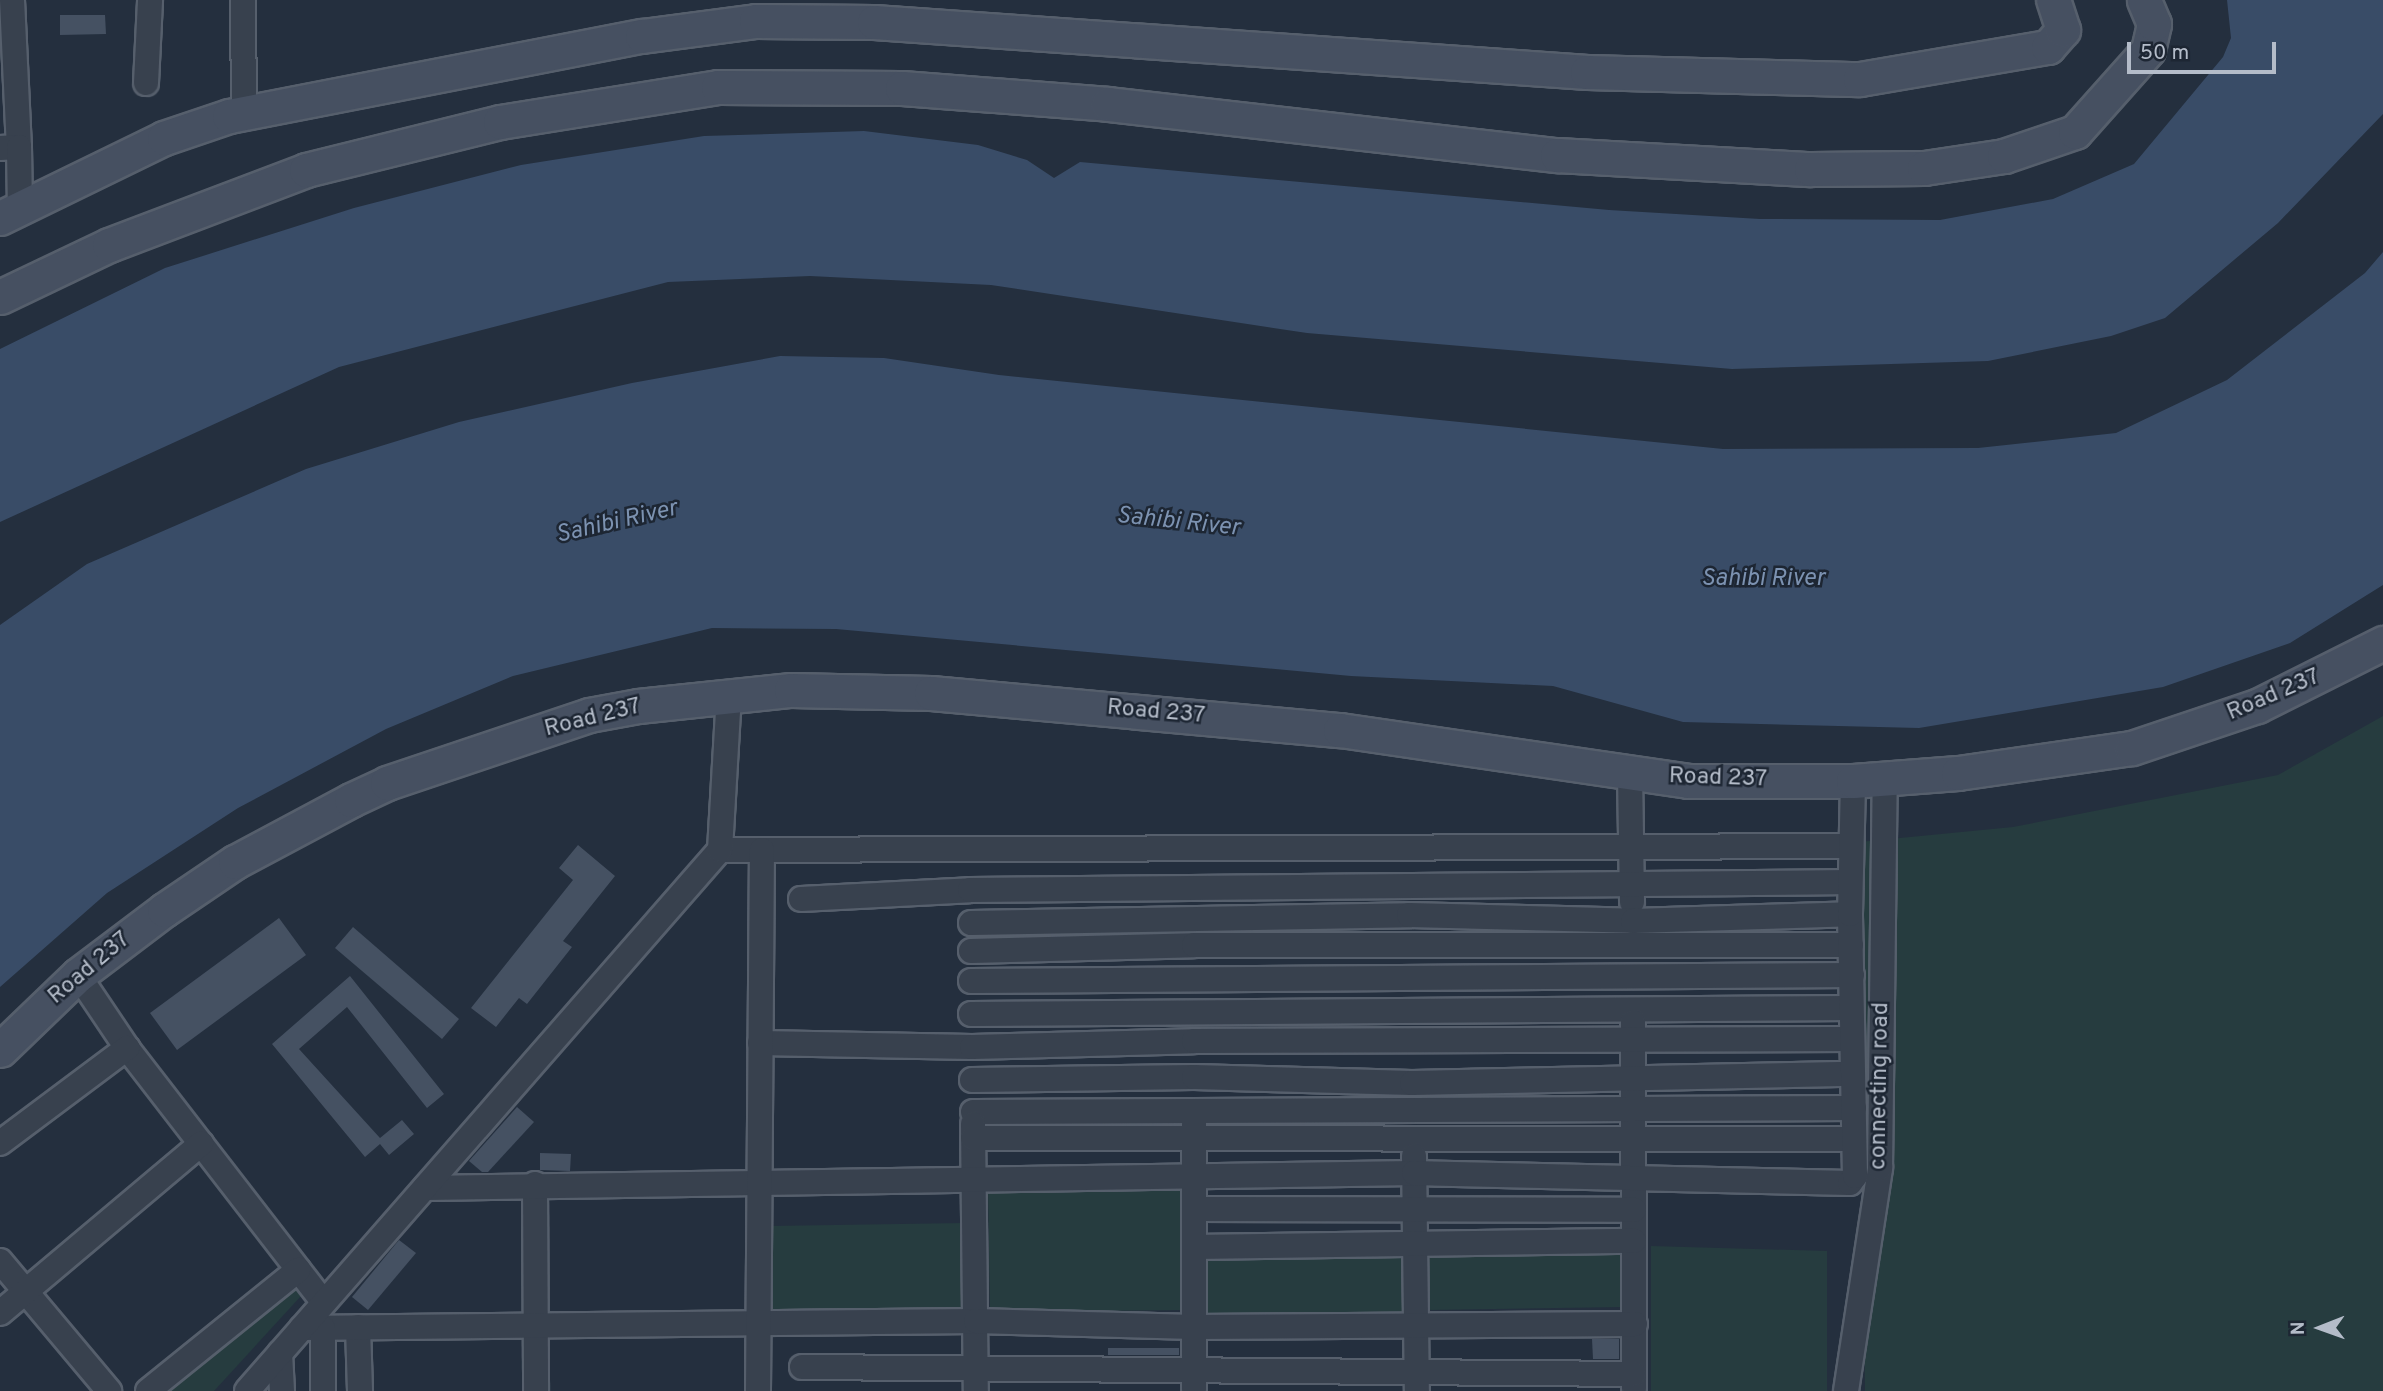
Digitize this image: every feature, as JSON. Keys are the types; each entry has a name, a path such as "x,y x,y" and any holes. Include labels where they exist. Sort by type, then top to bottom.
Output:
{"street":[{"path":"12,0 10,213 164,138 243,113 642,36 808,18 1587,72 1860,79 2048,47 2063,30 2053,0"},
{"path":"146,83 150,0"},
{"path":"243,0 243,113"},
{"path":"0,297 109,245 306,170 500,122 718,87 902,88 1108,104 1557,155 1811,169 1924,169 2039,147 2082,127 2148,50 2154,24 2144,0"},
{"name":"Road 237","path":"0,1050 78,975 235,862 387,783 589,715 729,695 855,689 992,698 1340,730 1688,781 1869,780 1958,774 2132,748 2257,706 2383,643"},
{"path":"247,1391 280,1353 312,1328 323,1302 720,850 729,695"},
{"path":"802,1367 976,1380 1634,1383 1630,773"},
{"path":"425,1188 535,1184 760,1183 974,1176 1414,1173 1850,1183 1854,1176 1854,1108 1850,846 1869,780"},
{"name":"connecting road","path":"1846,1391 1880,1168 1869,780"},
{"path":"720,850 1632,850 1850,846"},
{"path":"758,1391 762,850"},
{"path":"970,850 976,1380"},
{"path":"1194,1382 1195,850"},
{"path":"1407,850 1417,1382"},
{"path":"800,899 970,890 1632,887 1850,882"},
{"path":"971,923 1409,915 1633,921 1850,914"},
{"path":"971,951 1195,946 1851,945"},
{"path":"78,975 127,1048 323,1302"},
{"path":"971,981 1852,975"},
{"path":"971,1014 1194,1009 1410,1011 1851,1008"},
{"path":"760,1043 972,1047 1194,1041 1852,1039"},
{"path":"0,1143 127,1048"},
{"path":"972,1080 1194,1077 1412,1083 1633,1076 1852,1074"},
{"path":"973,1112 1854,1108"},
{"path":"973,1138 1413,1141 1854,1139"},
{"path":"0,1313 201,1144"},
{"path":"535,1184 536,1391"},
{"path":"1194,1209 1415,1212 1634,1210"},
{"path":"1194,1247 1634,1241"},
{"path":"0,1261 109,1391"},
{"path":"148,1391 298,1270"},
{"path":"312,1328 975,1321 1194,1327 1635,1324"},
{"path":"358,1327 360,1391"},
{"path":"312,1328 323,1391"},
{"path":"280,1353 282,1391"}],"green space":[{"path":"2383,716 2383,1391 1865,1391 1859,842 2013,827 2278,775"},
{"path":"1183,1185 1185,1310 990,1312 988,1187"},
{"path":"965,1223 966,1309 770,1311 769,1226"},
{"path":"1623,1246 1624,1307 1428,1310 1427,1249"},
{"path":"1651,1246 1827,1251 1827,1391 1651,1391"},
{"path":"1409,1253 1411,1314 1208,1317 1207,1256"},
{"path":"291,1285 301,1296 214,1391 164,1391"}],"water":[{"path":"2227,0 2383,0 2383,114 2278,223 2165,318 2111,336 1988,361 1732,369 1307,333 991,285 810,276 668,282 339,367 0,522 0,349 165,268 354,208 521,165 704,136 864,131 978,145 1027,160 1054,178 1080,162 1609,210 1760,219 1940,220 2053,199 2134,164 2223,57 2231,38"},
{"name":"Sahibi River","path":"2383,252 2383,585 2290,643 2163,687 1919,728 1683,722 1553,686 1351,676 836,629 712,628 513,676 386,729 238,808 107,893 0,987 0,625 87,564 306,469 459,422 632,383 780,356 884,358 999,375 1723,449 1978,448 2116,433 2227,380 2365,273"}],"building":[{"path":"60,15 105,15 106,34 60,35"},
{"path":"578,845 615,876 563,941 572,947 527,1004 519,998 496,1027 471,1008 573,880 559,868"},
{"path":"279,918 306,955 177,1050 150,1013"},
{"path":"353,927 459,1019 442,1039 335,948"},
{"path":"350,976 444,1094 427,1108 347,1007 299,1049 380,1138 402,1120 414,1134 389,1155 380,1144 365,1157 272,1044"},
{"path":"517,1107 534,1122 488,1172 482,1172 469,1161"},
{"path":"540,1153 571,1154 570,1171 540,1170"},
{"path":"399,1240 416,1253 368,1310 352,1297"},
{"path":"1592,1339 1619,1339 1619,1359 1593,1359"},
{"path":"1108,1348 1179,1348 1179,1355 1108,1355"}]}
